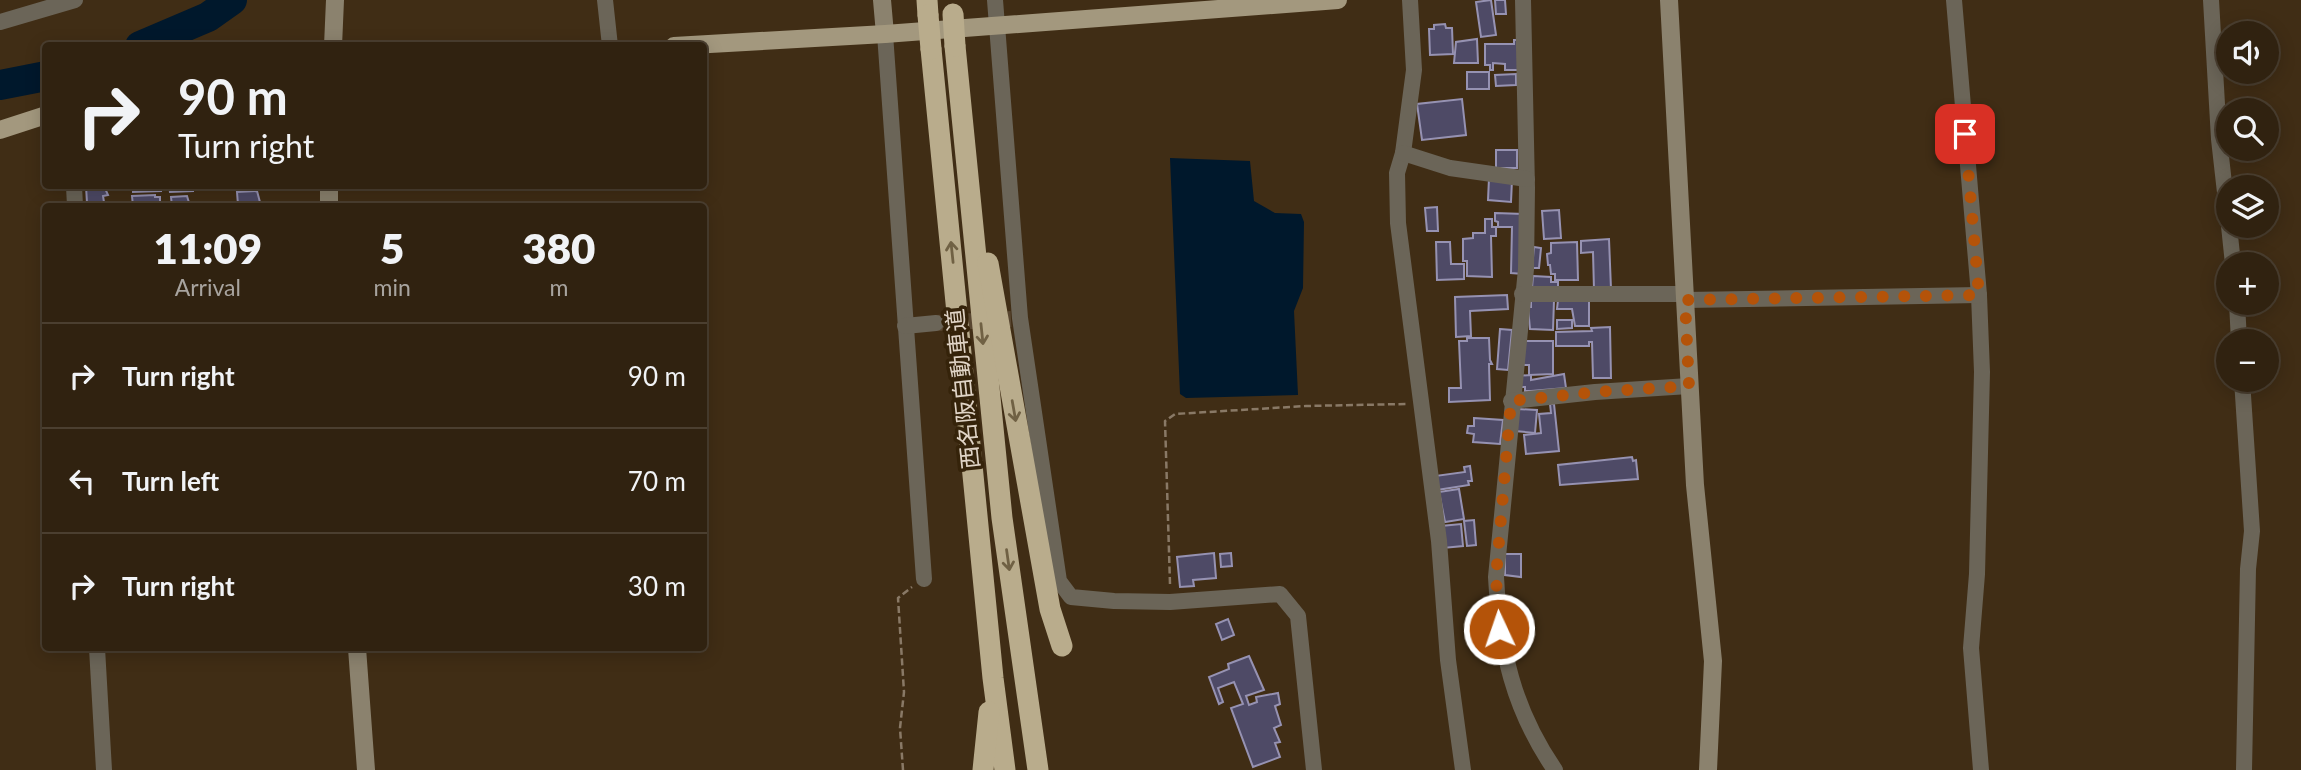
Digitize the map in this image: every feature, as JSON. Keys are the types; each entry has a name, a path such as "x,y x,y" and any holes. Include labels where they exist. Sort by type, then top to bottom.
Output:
{"highway":[{"name":"西名阪自動車道","path":"928,7 993,678"},
{"name":"西名阪自動車道","path":"952,7 961,130 1002,518 1031,727 1042,770"},
{"path":"961,130 975,151 992,289 1049,609 1062,646"},
{"path":"983,770 993,678"},
{"path":"993,678 997,770"}],"main road":[{"path":"707,44 998,26 1159,7 1338,0"},
{"path":"0,130 42,116"}],"street":[{"path":"332,42 335,0"},
{"path":"606,0 610,42"},
{"path":"882,0 924,579"},
{"path":"995,0 1016,318 1059,581 1071,597 1114,601 1170,602 1280,594 1298,616 1314,770"},
{"path":"1409,0 1414,70 1403,153 1396,173 1398,223 1439,541 1448,660 1463,770"},
{"path":"1523,0 1526,269 1511,401 1496,577 1499,629 1516,698 1535,742 1555,770"},
{"path":"1669,0 1695,485 1713,661 1709,770"},
{"path":"1954,0 1979,295 1982,372 1977,574 1971,648 1981,770"},
{"path":"2211,0 2218,139 2222,175"},
{"path":"0,22 64,2"},
{"path":"1403,153 1450,168 1527,179"},
{"path":"1522,294 1685,297 1979,295"},
{"path":"905,326 936,323"},
{"path":"1511,401 1689,386"},
{"path":"2243,392 2252,531 2248,569 2244,770"},
{"path":"97,651 104,770"},
{"path":"357,651 366,770"}],"path":[{"path":"1170,602 1165,421 1175,414 1306,406 1420,404"},
{"path":"903,770 900,728 904,692 898,598 924,579"}],"water":[{"path":"1170,158 1250,161 1254,201 1275,213 1301,214 1304,222 1303,288 1294,311 1298,395 1186,398 1180,394"}],"building":[{"path":"1491,0 1496,35 1481,37 1476,2"},
{"path":"1495,0 1505,0 1506,14 1496,14"},
{"path":"1445,24 1446,28 1452,28 1453,54 1430,55 1429,29 1434,29 1434,25"},
{"path":"1477,39 1478,63 1454,63 1456,42"},
{"path":"1514,40 1520,40 1518,70 1505,70 1505,64 1493,63 1493,70 1490,70 1490,65 1485,65 1485,44 1514,44"},
{"path":"1467,72 1489,72 1489,89 1467,89"},
{"path":"1516,74 1516,85 1496,86 1495,75"},
{"path":"1462,99 1466,135 1422,140 1417,104"},
{"path":"1496,150 1517,150 1517,168 1496,168"},
{"path":"1489,178 1512,180 1511,202 1488,200"},
{"path":"86,189 105,189 108,195 103,196 104,202 87,203"},
{"path":"133,189 161,189 161,191 133,192"},
{"path":"170,189 193,189 193,191 170,192"},
{"path":"257,191 260,203 238,203 237,192"},
{"path":"155,195 160,197 160,203 133,203 132,196"},
{"path":"187,196 189,203 172,203 171,197"},
{"path":"1437,207 1438,231 1427,231 1425,208"},
{"path":"1559,210 1561,238 1544,239 1542,211"},
{"path":"1495,213 1524,214 1523,274 1511,273 1512,227 1498,227"},
{"path":"1485,219 1492,219 1492,227 1496,227 1496,236 1491,236 1492,277 1467,276 1467,261 1463,261 1463,239 1473,238 1473,233 1485,233"},
{"path":"1609,239 1611,289 1594,290 1593,252 1581,253 1581,241"},
{"path":"1436,242 1450,242 1451,264 1464,264 1464,279 1437,280"},
{"path":"1577,242 1578,280 1555,280 1555,274 1551,274 1548,265 1547,254 1551,253 1551,243"},
{"path":"1534,247 1541,248 1539,268 1532,268"},
{"path":"1533,276 1551,277 1551,282 1558,282 1558,288 1532,288"},
{"path":"1507,295 1508,309 1470,311 1471,336 1456,337 1455,297"},
{"path":"1531,299 1554,300 1553,330 1530,329 1528,307 1531,307"},
{"path":"1558,300 1589,301 1589,326 1575,326 1572,309 1557,309"},
{"path":"1557,320 1572,320 1572,328 1557,329"},
{"path":"1610,327 1611,378 1593,378 1592,342 1589,342 1589,346 1556,346 1556,332 1592,331 1591,328"},
{"path":"1500,329 1512,330 1508,370 1497,369"},
{"path":"1467,338 1489,338 1492,364 1489,364 1490,400 1449,402 1449,388 1461,388 1459,341 1467,341"},
{"path":"1521,341 1553,341 1553,374 1529,375 1529,365 1521,365"},
{"path":"1564,374 1566,388 1525,391 1525,387 1518,387 1517,376 1531,375 1531,380"},
{"path":"1550,404 1554,404 1559,451 1526,454 1524,435 1541,433 1539,414 1551,413"},
{"path":"1517,409 1537,410 1535,433 1515,431"},
{"path":"1474,418 1503,420 1500,444 1473,442 1474,434 1467,433 1468,426 1474,426"},
{"path":"1632,457 1633,461 1636,460 1638,479 1560,485 1558,465"},
{"path":"1470,466 1472,481 1468,481 1469,485 1437,490 1435,476 1465,472 1464,467"},
{"path":"1459,489 1464,519 1445,522 1439,492"},
{"path":"1474,520 1476,545 1467,546 1464,521"},
{"path":"1461,524 1463,546 1443,548 1441,526"},
{"path":"1214,553 1216,578 1193,580 1194,586 1180,587 1177,557"},
{"path":"1231,553 1232,566 1221,567 1220,554"},
{"path":"1505,554 1521,554 1521,577 1505,575"},
{"path":"1228,619 1234,635 1222,640 1216,624"},
{"path":"1249,656 1264,690 1246,696 1249,705 1257,702 1256,697 1278,693 1280,704 1275,706 1281,725 1274,728 1280,742 1275,743 1280,757 1253,767 1231,708 1243,704 1234,682 1218,688 1223,702 1219,704 1209,677 1229,669 1228,664"}],"waterway":[{"path":"149,42 208,17 232,0"},
{"path":"0,85 42,77"}],"tunnel":[{"path":"936,323 1011,319"}],"route":[{"path":"1499,629 1496,577 1511,401 1689,386 1685,300 1979,295 1965,134"}]}
